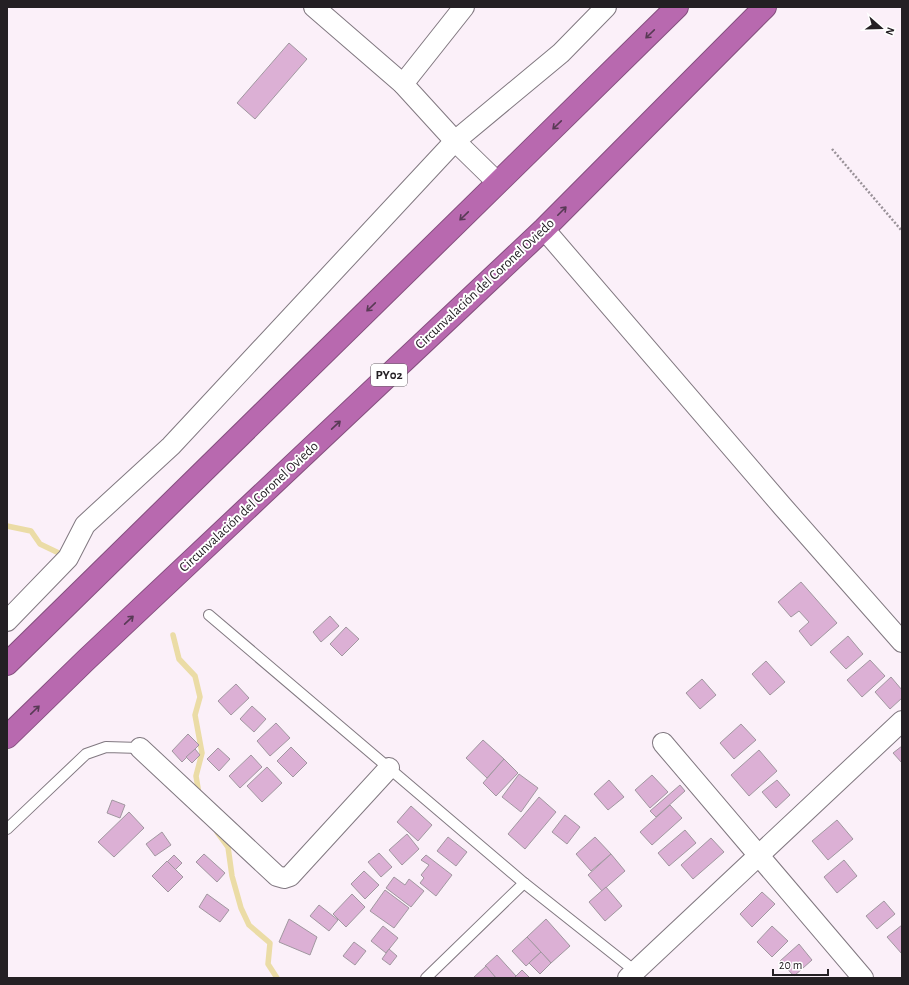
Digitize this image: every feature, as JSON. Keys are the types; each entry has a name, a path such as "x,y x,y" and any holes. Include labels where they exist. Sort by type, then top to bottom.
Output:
{"highway":[{"path":"7,664 677,7"},
{"name":"Circunvalación del Coronel Oviedo","path":"7,737 86,660 544,229 765,7"}],"street":[{"path":"314,7 403,84 456,141 498,183"},
{"path":"403,84 464,7"},
{"path":"7,621 68,558 85,525 172,446 456,141 561,52 606,7"},
{"path":"544,229 783,507 902,642"},
{"path":"632,974 902,720"},
{"path":"663,743 863,978"},
{"path":"140,748 277,876 284,878 290,876 389,768"}],"lane":[{"path":"209,615 632,974"},
{"path":"7,829 86,754 106,747 140,748"},
{"path":"426,978 524,883"}],"path":[{"path":"832,149 902,232"}],"building":[{"path":"289,43 307,59 255,119 237,103"},
{"path":"801,582 837,623 811,646 799,631 809,622 799,611 791,617 778,602"},
{"path":"330,616 339,626 321,642 313,632"},
{"path":"346,627 359,639 342,656 330,644"},
{"path":"848,636 863,654 846,669 830,652"},
{"path":"870,660 885,676 862,697 847,680"},
{"path":"766,661 785,682 770,695 752,674"},
{"path":"891,677 902,690 902,698 890,709 875,692"},
{"path":"702,679 716,695 700,709 686,693"},
{"path":"236,684 249,698 231,715 218,701"},
{"path":"252,706 266,719 254,732 240,719"},
{"path":"276,723 290,738 270,756 257,741"},
{"path":"741,724 756,740 734,759 720,743"},
{"path":"188,734 199,745 182,762 172,751"},
{"path":"483,740 504,759 487,778 466,758"},
{"path":"902,746 902,763 893,753"},
{"path":"291,747 307,763 293,777 277,761"},
{"path":"218,748 230,759 219,771 207,759"},
{"path":"195,749 200,755 192,763 186,757"},
{"path":"759,750 777,771 749,796 731,775"},
{"path":"251,755 262,767 240,788 229,776"},
{"path":"504,759 518,773 496,796 483,783"},
{"path":"267,767 282,783 262,802 247,786"},
{"path":"519,774 538,788 521,812 502,797"},
{"path":"652,775 668,792 650,808 635,790"},
{"path":"609,780 624,797 608,810 594,794"},
{"path":"777,780 790,795 776,808 762,792"},
{"path":"680,785 685,791 656,817 650,811"},
{"path":"539,797 556,812 525,849 508,834"},
{"path":"112,800 125,805 120,818 107,813"},
{"path":"670,805 682,818 652,845 640,832"},
{"path":"411,806 432,825 418,841 397,822"},
{"path":"129,812 144,828 114,857 98,842"},
{"path":"565,815 580,827 567,844 552,832"},
{"path":"837,820 853,839 828,860 812,841"},
{"path":"685,830 696,843 669,866 658,853"},
{"path":"162,832 171,845 155,856 146,844"},
{"path":"407,834 419,849 402,865 389,850"},
{"path":"448,837 467,852 456,866 437,851"},
{"path":"595,837 611,854 591,871 576,854"},
{"path":"711,838 724,852 693,879 681,865"},
{"path":"379,853 392,867 381,877 368,862"},
{"path":"204,854 225,873 217,882 196,862"},
{"path":"611,854 625,871 602,891 588,875"},
{"path":"174,855 182,863 175,870 167,862"},
{"path":"426,855 452,875 436,896 420,883 424,878 421,875 429,865 421,860"},
{"path":"844,860 857,876 837,893 824,877"},
{"path":"167,861 183,877 168,892 152,876"},
{"path":"364,871 379,885 365,899 351,884"},
{"path":"394,877 405,885 409,879 424,891 411,907 386,888"},
{"path":"606,887 622,906 605,921 589,902"},
{"path":"385,890 409,908 394,928 370,911"},
{"path":"762,892 775,904 752,927 740,914"},
{"path":"207,894 229,910 220,922 199,907"},
{"path":"352,894 365,907 346,927 333,914"},
{"path":"884,901 895,914 877,929 866,916"},
{"path":"319,905 338,920 329,931 310,916"},
{"path":"289,919 317,937 310,955 279,942"},
{"path":"546,919 570,946 551,963 527,937"},
{"path":"902,925 902,954 887,937"},
{"path":"383,926 398,938 386,953 371,941"},
{"path":"772,926 788,941 772,957 757,942"},
{"path":"527,937 541,952 526,966 512,951"},
{"path":"354,942 366,951 355,965 343,956"},
{"path":"799,944 812,960 794,976 780,961"},
{"path":"389,949 397,956 390,965 382,959"},
{"path":"541,952 551,963 540,974 529,963"},
{"path":"497,955 516,976 514,978 496,978 485,966"},
{"path":"486,966 496,978 473,978"},
{"path":"522,970 530,978 514,978"}],"waterway":[{"path":"7,526 31,531 40,544 65,556"},
{"path":"173,635 179,659 195,676 200,697 195,715 202,753 196,776 199,794"},
{"path":"217,832 228,847 232,876 241,908 249,925 270,943 268,964 277,978"}]}
